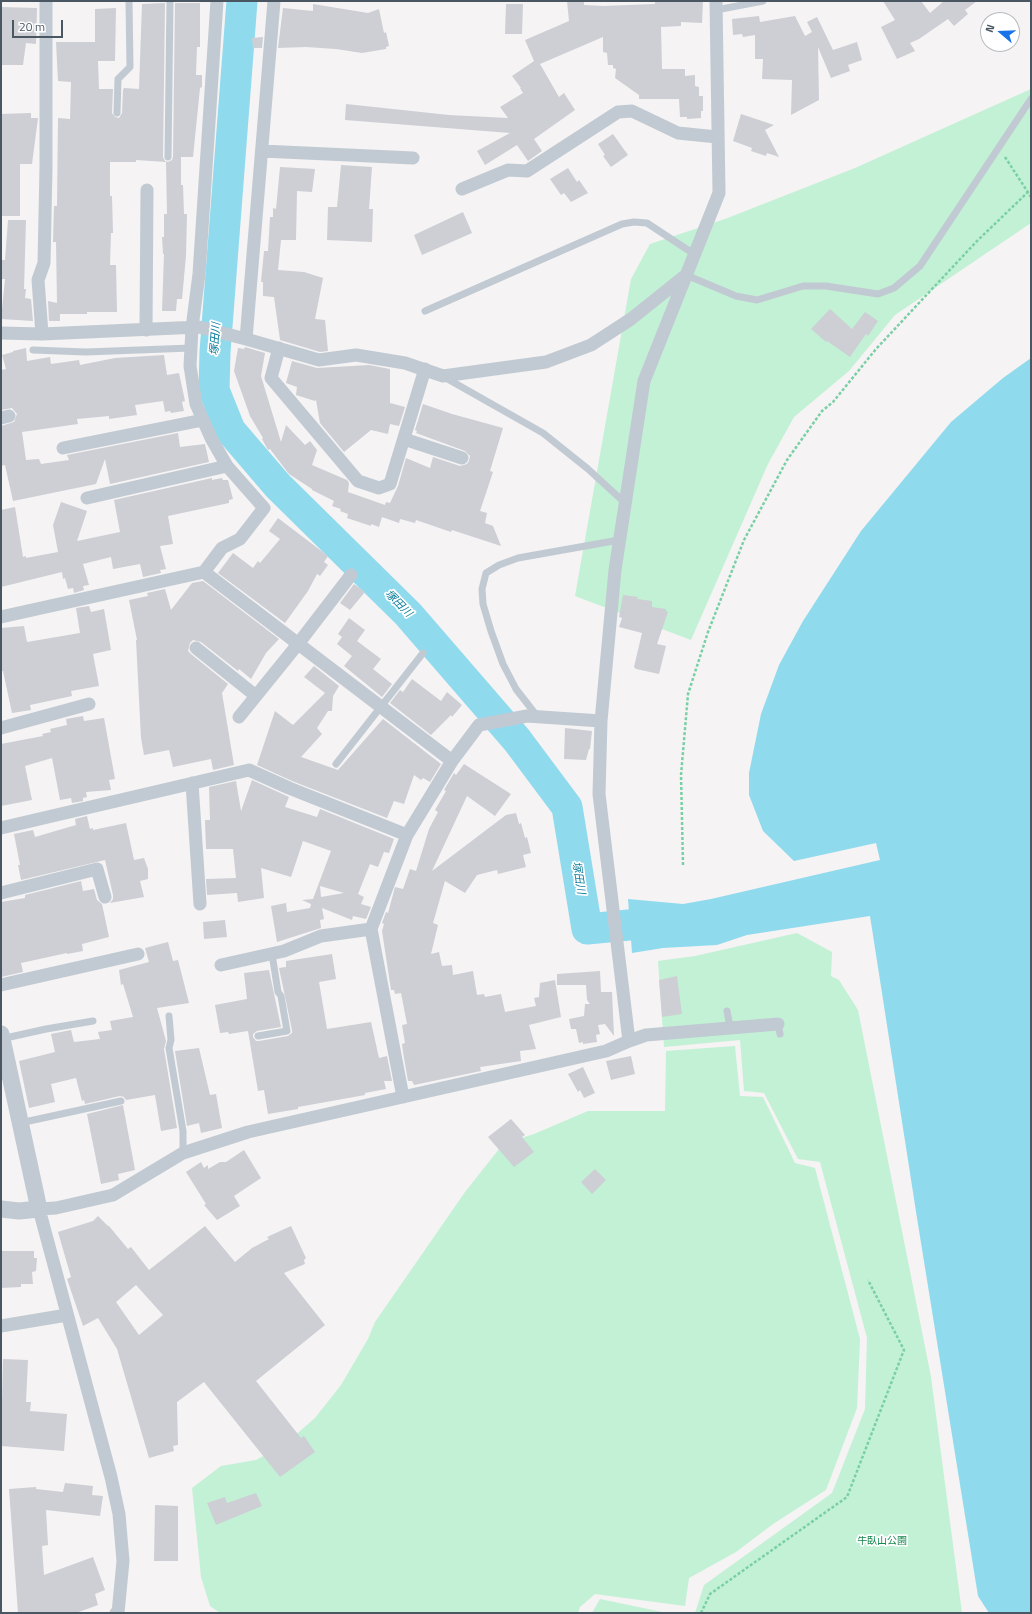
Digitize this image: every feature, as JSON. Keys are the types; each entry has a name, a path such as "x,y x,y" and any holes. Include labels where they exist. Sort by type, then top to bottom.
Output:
{"street":[{"path":"42,334 38,280 44,263 46,167 46,1"},
{"path":"1,618 204,572 222,548 240,539 264,508 227,466 211,438 196,404 190,366 191,348 196,328 217,1"},
{"path":"243,338 262,151 274,1"},
{"path":"629,1041 599,794 601,721 615,570 644,380 719,193 716,6"},
{"path":"462,189 508,170 527,171 618,112 632,111 678,133 717,137"},
{"path":"262,151 413,158"},
{"path":"146,330 147,190"},
{"path":"1,333 42,334 196,328 243,338 319,360 356,355 405,363 443,376 546,362 591,345 631,319 686,275"},
{"path":"279,348 271,378 358,482 379,488 390,484 425,369"},
{"path":"63,448 203,420"},
{"path":"404,439 462,458"},
{"path":"87,498 227,466"},
{"path":"204,572 452,761"},
{"path":"239,717 351,575"},
{"path":"196,648 256,696"},
{"path":"1,728 88,704"},
{"path":"403,1098 371,929 407,835 452,761 479,725 532,716 601,721"},
{"path":"1,828 249,770 289,788 407,835"},
{"path":"192,783 200,904"},
{"path":"1,893 97,869 105,897"},
{"path":"221,965 284,951 321,936 371,929"},
{"path":"1,985 138,954"},
{"path":"1,1208 19,1211 56,1208 113,1195 184,1153 248,1132 606,1051 646,1035 730,1027 779,1029"},
{"path":"1,1037 39,1209 111,1477 119,1514 123,1561 117,1613"},
{"path":"1,1326 67,1315"}],"lane":[{"path":"117,113 118,79 130,67 129,1"},
{"path":"168,157 170,1"},
{"path":"716,6 763,1"},
{"path":"686,275 736,296 757,300 804,286 826,286 878,294 894,288 920,266 1031,99"},
{"path":"425,311 622,224 634,222 647,223 694,254"},
{"path":"33,350 86,352 191,348"},
{"path":"443,376 542,433 588,468 625,503"},
{"path":"532,716 503,664 491,631 482,596 482,588 486,574 499,565 518,558 619,540"},
{"path":"336,764 423,653"},
{"path":"258,1036 287,1031 281,996 278,992 272,954"},
{"path":"726,1011 730,1027"},
{"path":"169,1016 171,1040 168,1048 183,1131 184,1153"},
{"path":"1,1037 93,1021"},
{"path":"20,1123 121,1101"}],"path":[{"path":"999,148 1031,197"},
{"path":"683,865 681,775 688,694 708,632 744,540 787,460 822,412 833,402 876,349 989,228 1028,192"},
{"path":"701,1613 710,1594 847,1497 904,1350 868,1280"}],"green space":[{"path":"1031,89 1031,223 895,315 849,371 794,417 768,464 691,640 575,596 631,279 650,244 725,219 855,168"},
{"name":"牛臥山公園","path":"797,933 832,952 831,976 839,980 858,1010 931,1377 962,1613 695,1613 704,1585 832,1493 865,1409 867,1338 820,1162 798,1159 764,1093 744,1091 740,1040 664,1047 658,961 695,956"},
{"path":"735,1046 740,1096 763,1097 795,1163 815,1168 860,1339 857,1408 826,1490 773,1524 736,1552 689,1578 685,1606 595,1594 580,1607 578,1613 220,1613 210,1606 201,1577 192,1488 221,1466 256,1460 285,1444 315,1418 341,1385 368,1339 375,1322 465,1192 503,1144 534,1134 588,1111 665,1111 666,1051"},
{"path":"600,1599 667,1613 592,1613"}],"water":[{"path":"1031,358 1031,1613 989,1613 978,1596 870,916 747,935 717,945 663,948 632,953 628,899 683,904 711,899 880,860 876,843 794,861 763,831 749,795 749,773 761,714 779,665 803,621 861,531 951,422 1003,378"}],"building":[{"path":"567,1 584,1 584,5 603,6 655,4 655,1 703,1 702,23 681,22 681,26 661,27 662,69 685,69 685,76 695,75 695,86 699,87 699,96 703,96 703,111 701,111 701,118 687,119 687,117 680,117 679,99 639,99 639,95 615,78 616,69 613,68 613,65 608,65 607,53 603,52 603,37 540,64 559,97 564,93 575,110 534,139 542,151 528,161 517,145 485,165 477,151 510,133 345,120 346,104 449,115 508,118 500,107 523,93 512,76 534,61 525,40 569,21"},
{"path":"883,1 921,1 930,13 944,1 977,1 965,10 968,14 954,26 948,19 919,39 910,43 915,51 897,59 881,27 895,20"},
{"path":"165,3 163,157 165,161 168,162 172,160 173,157 175,3 200,3 200,47 197,47 196,75 202,75 202,87 200,88 193,157 181,157 181,185 183,185 184,214 187,214 186,256 182,299 177,299 176,311 162,311 164,254 162,237 164,237 164,214 167,214 166,162 136,160 136,162 110,162 110,196 112,196 113,233 111,233 110,265 116,265 117,312 60,314 60,321 49,321 48,301 57,303 56,242 53,242 54,206 57,206 58,118 70,119 71,82 58,81 56,42 95,42 95,9 116,8 115,61 98,61 99,89 113,89 112,113 115,117 119,118 122,113 124,88 139,89 142,4"},
{"path":"313,4 368,13 379,9 384,33 386,32 389,46 386,47 386,49 362,53 336,49 306,47 278,48 283,8 313,11"},
{"path":"506,4 523,4 522,34 505,34"},
{"path":"1,7 37,8 36,44 26,43 23,65 1,65"},
{"path":"759,16 760,22 795,16 805,36 812,32 807,22 817,17 833,50 857,42 862,60 848,65 850,71 831,78 818,47 819,100 791,115 792,80 762,79 763,59 755,59 755,35 743,37 742,34 733,35 732,19"},
{"path":"263,37 262,48 253,48 252,38"},
{"path":"31,113 31,118 38,118 32,164 20,164 20,216 1,216 1,114"},
{"path":"741,114 774,125 765,130 779,157 767,153 766,156 751,151 752,148 733,141"},
{"path":"613,134 628,155 611,167 603,156 605,155 598,144"},
{"path":"341,165 372,167 369,209 373,209 372,242 327,240 328,207 337,207"},
{"path":"280,167 315,169 312,192 297,191 296,240 281,240 278,270 304,272 323,278 315,319 325,320 328,351 320,352 280,340 274,297 263,296 263,282 261,282 264,251 268,251 270,217 273,217 273,208 276,209"},
{"path":"568,168 577,182 579,180 588,193 571,202 564,193 561,195 550,179"},
{"path":"463,212 472,233 422,255 414,235"},
{"path":"8,220 26,220 24,289 26,289 25,298 31,299 33,321 1,319 5,279 1,279 1,260 5,260"},
{"path":"830,309 852,329 865,312 878,321 868,336 866,334 850,357 827,341 826,342 811,329"},
{"path":"245,347 265,353 261,376 281,442 286,425 305,445 310,441 317,450 312,465 347,480 349,483 348,492 385,505 386,502 390,503 398,486 406,458 430,468 433,457 460,466 467,464 469,461 470,456 465,451 416,433 417,431 415,430 423,404 452,414 503,428 490,471 493,472 480,511 487,513 485,523 493,526 501,546 452,530 451,532 416,520 415,523 400,519 399,523 382,517 379,527 371,524 371,526 347,518 348,514 340,511 341,509 332,506 334,501 312,490 289,474 270,449 268,450 262,439 263,438 250,416 234,371 238,348 244,349"},
{"path":"26,348 27,361 50,357 51,364 79,360 80,365 115,358 164,355 167,375 179,373 185,401 182,402 184,411 171,413 170,411 165,412 163,401 135,405 137,415 109,419 109,416 77,419 78,424 22,432 26,460 39,459 41,464 69,460 67,455 178,433 180,447 205,444 209,462 110,484 105,459 96,484 13,501 5,465 1,466 1,426 14,422 17,414 12,408 1,410 1,370 6,369 2,355"},
{"path":"292,361 317,368 369,365 390,369 390,403 405,407 399,426 390,424 388,434 371,430 344,452 320,423 316,400 315,401 296,395 297,387 286,383"},
{"path":"212,478 212,480 222,478 223,480 228,480 233,499 229,500 229,503 168,516 173,544 160,546 166,569 160,570 161,573 143,577 140,564 113,569 111,557 83,564 89,585 83,586 84,590 74,593 73,588 68,589 65,578 63,579 62,572 1,587 1,510 15,507 23,557 26,556 26,558 58,552 53,525 61,502 87,511 77,541 120,532 114,500"},
{"path":"278,518 328,556 324,562 328,565 320,576 317,574 308,591 285,623 218,573 233,553 253,568 258,561 260,563 280,539 269,531"},
{"path":"203,581 279,639 266,653 251,679 239,669 238,671 201,642 193,640 190,643 188,651 228,684 222,693 234,765 213,770 211,759 173,767 169,750 144,755 141,738 137,640 129,600 148,596 147,593 165,589 171,610 192,583"},
{"path":"354,584 365,592 350,610 340,603"},
{"path":"623,595 652,601 652,607 666,609 668,612 657,644 666,646 659,674 636,669 634,667 642,633 619,627 622,618 619,617"},
{"path":"89,606 91,612 104,609 111,650 93,654 99,686 71,691 72,696 30,705 31,710 12,713 3,671 1,671 1,628 24,626 27,642 80,633 76,608"},
{"path":"349,618 365,630 357,641 381,659 373,669 392,684 382,697 344,666 352,656 337,644 342,637 338,634"},
{"path":"314,666 339,686 333,696 332,711 328,711 317,728 322,734 301,757 338,770 383,719 441,764 430,782 423,778 421,780 414,775 404,804 394,801 387,818 292,781 257,765 275,711 293,725 325,693 304,677"},
{"path":"412,679 441,701 447,692 462,705 452,717 451,715 431,735 390,703 400,690 403,692"},
{"path":"83,716 84,721 104,718 115,779 109,780 111,790 86,792 87,797 83,798 83,801 72,803 71,798 60,800 52,758 25,766 32,800 1,806 1,744 43,736 42,734 51,732 50,729 67,725 66,719"},
{"path":"565,728 592,731 590,749 586,760 564,759"},
{"path":"464,764 511,794 495,816 467,796 432,871 506,815 516,813 519,824 521,823 525,838 527,837 531,853 523,855 526,867 498,874 497,870 477,875 465,893 445,881 433,923 438,925 431,954 439,952 442,966 452,965 453,975 473,971 477,995 484,994 485,997 501,994 505,1012 536,1006 534,998 539,997 540,983 555,980 561,1017 529,1025 536,1049 520,1051 521,1061 480,1067 481,1071 414,1085 412,1081 408,1081 402,1044 405,1043 402,1025 407,1024 401,993 395,994 394,990 391,990 382,931 384,924 382,923 386,912 388,913 395,887 403,889 410,869 416,871 429,829 438,812 435,810 454,773 456,775"},
{"path":"252,780 289,797 285,807 317,817 320,809 394,839 389,853 384,852 378,867 370,864 358,894 364,897 361,904 371,907 366,919 353,916 352,920 322,908 324,919 320,920 321,928 277,942 271,906 286,903 287,912 310,908 311,904 302,900 313,899 331,851 303,841 291,877 261,868 264,898 238,902 237,893 207,895 206,879 236,878 233,849 206,849 205,820 210,820 209,787 236,781 241,811","holes":["320,886 344,893 321,897"]},
{"path":"87,816 90,829 93,828 93,830 126,823 134,860 144,858 148,869 148,879 140,881 144,897 110,903 113,899 113,895 105,860 21,880 18,865 20,865 14,834 33,830 35,837 76,825 75,819"},
{"path":"81,881 83,891 94,889 97,900 102,904 109,937 82,944 83,951 21,963 23,972 1,977 1,902 25,898 25,895"},
{"path":"225,920 227,937 204,939 203,922"},
{"path":"168,942 173,961 178,960 189,1003 157,1008 166,1041 164,1049 177,1128 161,1131 155,1095 126,1100 124,1097 120,1096 85,1104 84,1100 82,1101 76,1078 51,1084 55,1102 29,1108 19,1061 55,1052 51,1034 71,1030 74,1042 100,1039 98,1032 112,1030 110,1021 133,1017 123,984 121,985 119,970 149,962 145,948"},
{"path":"332,954 336,979 319,982 327,1029 371,1022 379,1058 387,1056 392,1081 384,1081 386,1089 365,1093 365,1095 268,1114 264,1090 258,1091 248,1031 229,1034 228,1032 220,1033 215,1005 247,999 244,973 269,970 281,1027 257,1031 253,1034 253,1037 256,1041 259,1041 288,1036 292,1033 292,1030 279,968 286,967 286,961"},
{"path":"600,971 601,992 612,992 614,1036 605,1024 598,1025 600,1034 596,1035 597,1042 583,1044 583,1042 579,1043 576,1029 571,1029 569,1019 584,1016 585,1004 590,1004 587,1000 586,985 557,985 557,974"},
{"path":"677,976 682,1014 662,1017 659,980"},
{"path":"199,1048 210,1095 216,1094 222,1128 201,1133 199,1123 187,1126 175,1051"},
{"path":"631,1056 635,1074 611,1080 606,1061"},
{"path":"583,1067 595,1093 584,1098 580,1090 578,1092 568,1074"},
{"path":"123,1105 135,1170 118,1174 119,1180 101,1184 87,1114"},
{"path":"511,1119 525,1135 522,1137 534,1152 514,1167 488,1137"},
{"path":"244,1150 261,1178 234,1196 240,1206 217,1220 204,1205 206,1204 186,1172 201,1162 204,1168 208,1165 208,1169 220,1162 226,1162"},
{"path":"595,1169 606,1180 592,1194 581,1182"},
{"path":"98,1216 109,1226 128,1249 131,1247 149,1270 205,1226 235,1262 252,1248 269,1239 267,1237 291,1226 306,1258 304,1260 305,1264 284,1273 325,1325 256,1381 301,1438 304,1436 315,1452 280,1477 204,1382 177,1402 178,1445 173,1446 174,1451 149,1458 117,1349 98,1318 83,1326 67,1279 71,1277 58,1232 93,1221","holes":["136,1285 163,1315 139,1335 116,1302"]},
{"path":"1,1251 34,1251 34,1258 37,1258 36,1271 32,1272 33,1284 21,1284 21,1287 1,1288"},
{"path":"3,1359 28,1360 26,1402 31,1402 30,1411 67,1414 64,1451 1,1446"},
{"path":"65,1483 93,1486 92,1495 103,1496 100,1516 46,1510 48,1545 42,1546 44,1575 93,1557 105,1590 95,1594 98,1605 76,1613 18,1613 9,1489 36,1487 36,1489 63,1492"},
{"path":"256,1493 262,1506 216,1525 207,1503 225,1497 227,1503"},
{"path":"155,1505 178,1506 178,1561 154,1561"}],"waterway":[{"name":"塚田川","path":"242,1 215,352 214,390 230,430 278,486 408,614 517,740 567,807 587,929 671,921"}]}
